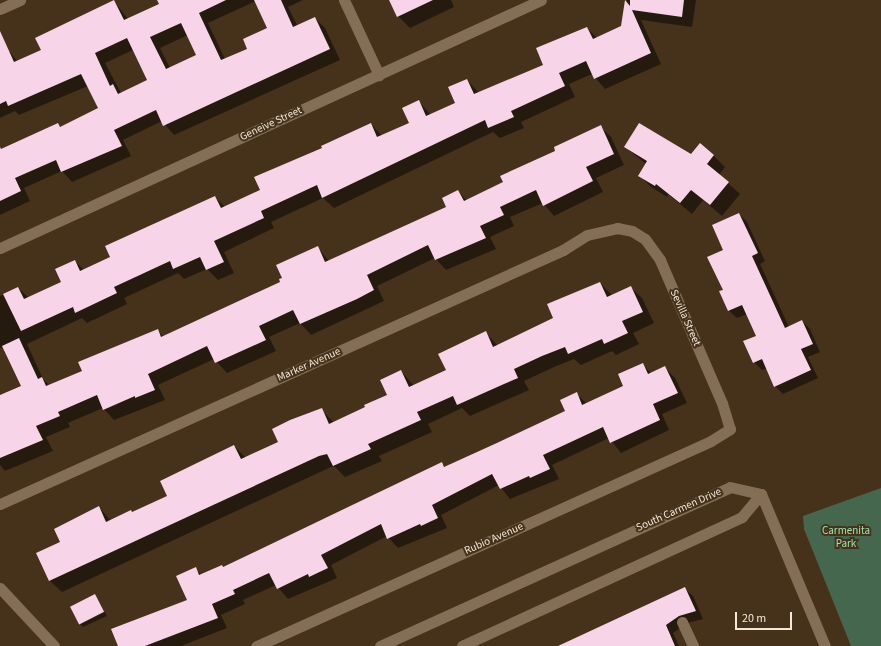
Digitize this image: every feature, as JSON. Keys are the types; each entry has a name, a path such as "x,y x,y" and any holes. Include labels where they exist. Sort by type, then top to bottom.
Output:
{"street":[{"path":"0,9 20,0"},
{"path":"344,0 379,75"},
{"name":"Geneive Street","path":"0,248 541,0"},
{"name":"Sevilla Street","path":"617,228 632,231 645,239 660,260 722,403 730,429"},
{"name":"Marker Avenue","path":"0,504 563,250 587,235 617,228"},
{"name":"Rubio Avenue","path":"256,646 711,441 730,429"},
{"name":"South Carmen Drive","path":"380,646 730,487 761,494"},
{"path":"462,646 742,517 761,494 824,646"},
{"path":"0,588 54,646"},
{"path":"682,622 693,646"}],"green space":[{"name":"Carmenita Park","path":"881,488 881,646 851,646 804,529 803,516"}],"building":[{"path":"114,0 124,20 159,4 157,0 226,0 199,13 221,60 247,49 243,39 267,28 254,0 281,0 293,27 315,17 330,49 163,126 156,110 114,130 122,146 61,172 56,160 15,178 21,191 0,201 0,147 1,149 58,123 60,127 98,108 81,74 8,106 6,101 0,104 0,31 14,62 41,50 35,38","holes":["181,23 196,55 166,69 150,37","127,38 147,80 118,94 113,84 110,86 95,53"]},
{"path":"389,0 433,0 397,17"},
{"path":"625,0 630,6 630,0 684,0 682,17 632,10 651,53 594,79 586,61 559,73 565,86 511,111 514,117 488,128 485,120 322,198 317,185 261,211 264,218 214,241 224,262 206,270 200,257 173,269 170,261 114,287 117,293 75,313 73,307 21,331 3,294 18,287 24,299 61,282 55,269 75,260 80,271 110,257 105,246 215,196 221,208 260,190 254,177 322,148 321,146 371,123 377,137 409,123 402,108 419,100 426,116 455,103 448,87 467,79 474,94 543,65 536,48 587,27 593,39 621,26"},
{"path":"639,123 691,154 700,143 714,155 707,164 729,182 710,205 691,190 680,203 656,184 655,186 638,176 647,161 624,147"},
{"path":"601,125 614,154 586,167 593,181 543,206 536,190 500,207 504,215 480,226 486,238 435,260 428,245 367,275 374,290 300,324 293,310 259,326 266,340 215,363 207,346 148,374 155,390 135,398 135,396 103,410 97,395 58,412 60,416 36,426 43,440 0,458 0,395 21,386 2,346 19,338 38,379 42,377 46,386 82,371 78,362 158,329 161,337 280,282 279,279 282,278 276,265 318,246 325,262 446,207 442,198 458,190 464,201 503,182 500,176 555,151 554,147"},
{"path":"739,213 758,253 752,256 785,328 802,320 813,344 801,349 811,370 774,387 762,359 753,363 743,341 756,336 742,305 728,311 719,291 723,290 707,257 723,250 712,225"},
{"path":"600,282 607,297 631,286 643,312 622,321 628,333 604,344 602,339 568,354 565,347 542,356 514,369 518,378 457,405 453,396 417,412 421,420 368,444 371,449 333,466 327,454 319,456 49,581 36,553 60,542 54,529 99,506 106,522 131,510 132,512 167,496 160,481 234,445 241,459 278,442 272,429 290,420 322,408 329,424 365,407 364,405 387,395 380,380 401,370 409,387 446,370 438,354 486,331 493,347 553,318 547,304"},
{"path":"643,363 648,374 665,366 678,393 653,404 660,420 610,443 603,427 543,455 550,469 530,478 529,476 500,489 492,474 432,505 438,518 421,526 420,524 387,539 381,524 321,555 328,568 309,577 308,574 277,589 269,573 233,590 235,594 212,604 218,618 145,646 118,646 111,629 187,600 176,576 196,567 199,575 222,565 223,567 442,462 444,467 499,442 565,411 560,400 577,392 582,405 623,386 618,374"},
{"path":"685,587 696,611 679,616 666,625 675,646 558,646"},
{"path":"95,594 104,612 79,625 70,607"}]}
